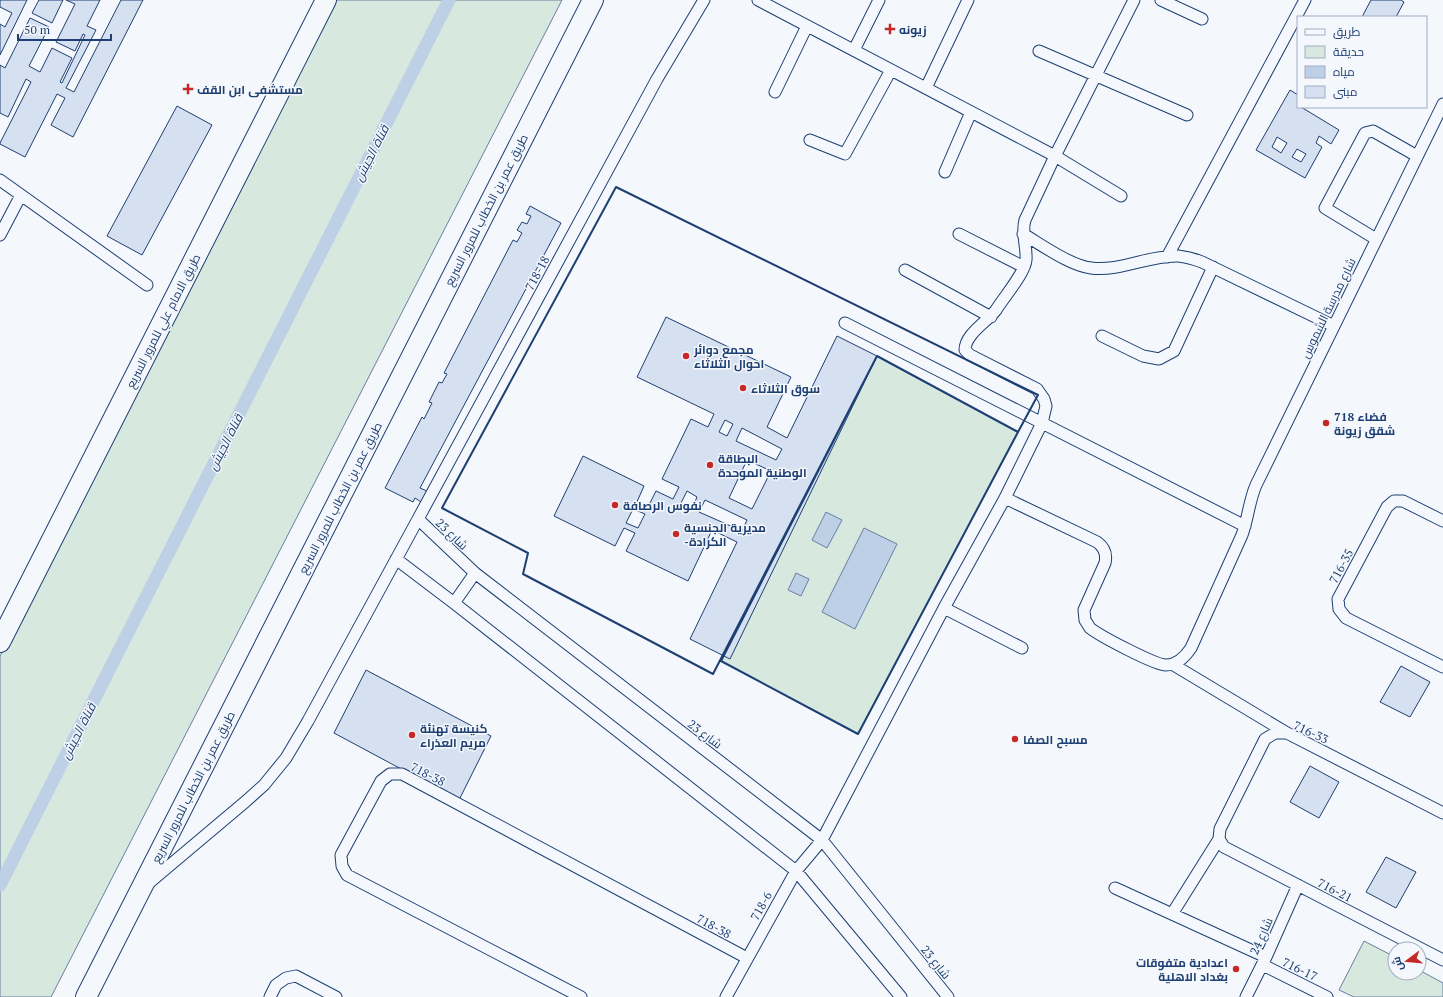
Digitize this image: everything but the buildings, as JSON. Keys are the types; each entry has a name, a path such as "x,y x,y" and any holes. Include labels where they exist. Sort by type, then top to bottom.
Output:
{"highway":[{"name":"طريق الامام علي للمرور السريع","path":"0,642 326,0"},
{"name":"طريق عمر بن الخطاب للمرور السريع","path":"86,997 593,0"}],"street":[{"name":"718-18","path":"142,889 264,785 286,758 308,721 657,79 704,0"},
{"path":"758,0 1056,156 1121,196"},
{"path":"854,50 879,0"},
{"path":"926,88 968,0"},
{"path":"905,270 991,317 1024,267 1026,256 1023,234 1025,220 1134,0"},
{"path":"1161,0 1202,19"},
{"path":"1167,257 1305,0"},
{"path":"775,92 807,26"},
{"path":"1039,51 1187,115"},
{"path":"810,140 845,154 891,70"},
{"name":"شارع مدرسة الشموس","path":"1172,664 1183,658 1191,648 1245,526 1252,493 1443,104"},
{"path":"946,172 970,112"},
{"path":"1376,239 1325,208 1365,133 1373,131 1417,156"},
{"path":"0,180 147,285"},
{"path":"0,235 21,195"},
{"path":"959,234 1024,267"},
{"path":"1023,234 1072,262 1090,268 1108,268 1167,257 1179,256 1190,258 1213,267 1334,326"},
{"path":"1102,336 1144,356 1159,359 1174,351 1213,267"},
{"name":"718-6","path":"726,997 796,871 822,840 944,608 1005,498 1042,423 1046,406 1044,399 1037,389 970,355 965,350 965,344 972,334 991,317"},
{"path":"845,323 1245,526"},
{"path":"1005,498 1100,544 1105,551 1106,559 1085,605 1084,615 1087,624 1094,631 1154,662 1166,665 1172,664 1288,733"},
{"name":"716-35","path":"1443,521 1403,500 1394,501 1387,507 1338,599 1339,609 1346,618 1443,667"},
{"name":"شارع 23","path":"418,519 475,573 822,840 948,997"},
{"path":"396,559 796,871 901,997"},
{"path":"454,603 475,573"},
{"path":"944,608 1022,648"},
{"name":"716-33","path":"1172,914 1219,839 1220,829 1265,739 1275,733 1288,733 1443,814"},
{"name":"718-38","path":"581,997 347,875 342,866 341,855 381,781 390,774 402,774 747,958"},
{"name":"716-21","path":"1219,839 1224,847 1443,960"},
{"name":"شارع 24","path":"1246,997 1298,885"},
{"name":"716-17","path":"1115,888 1172,914 1264,961 1327,997"},
{"path":"270,997 276,985 286,978 296,976 336,997"}],"green space":[{"path":"333,0 562,0 51,997 0,997 0,656"},
{"path":"877,356 1018,432 858,734 721,661"},
{"path":"1364,941 1387,953 1387,981 1427,981 1427,974 1443,983 1443,997 1354,997 1339,990"}],"water":[{"path":"826,512 842,520 827,548 812,540"},
{"path":"864,528 897,544 855,629 822,612"},
{"path":"796,573 809,579 801,596 788,590"}],"waterway":[{"name":"قناة الجيش","path":"0,885 449,0"}],"wall":[{"path":"616,187 1038,395 1018,432 877,356 713,674 523,574 528,553 442,508 616,187"},
{"path":"877,356 1018,432 858,734 721,661 877,356"}],"place":[{"name":"زيونه","path":"890,29"},
{"name":"مستشفى ابن القف","path":"188,89"},
{"name":"مجمع دوائر احوال الثلاثاء","path":"686,356"},
{"name":"سوق الثلاثاء","path":"743,388"},
{"name":"فضاء 718 شقق زيونة","path":"1326,423"},
{"name":"البطاقة الوطنية الموحدة","path":"710,465"},
{"name":"نفوس الرصافة","path":"615,505"},
{"name":"مديرية الجنسية -الكرادة","path":"676,534"},
{"name":"كنيسة تهنئة مريم العذراء","path":"412,735"},
{"name":"مسبح الصفا","path":"1015,739"},
{"name":"اعدادية متفوقات بغداد الاهلية","path":"1236,969"}]}
